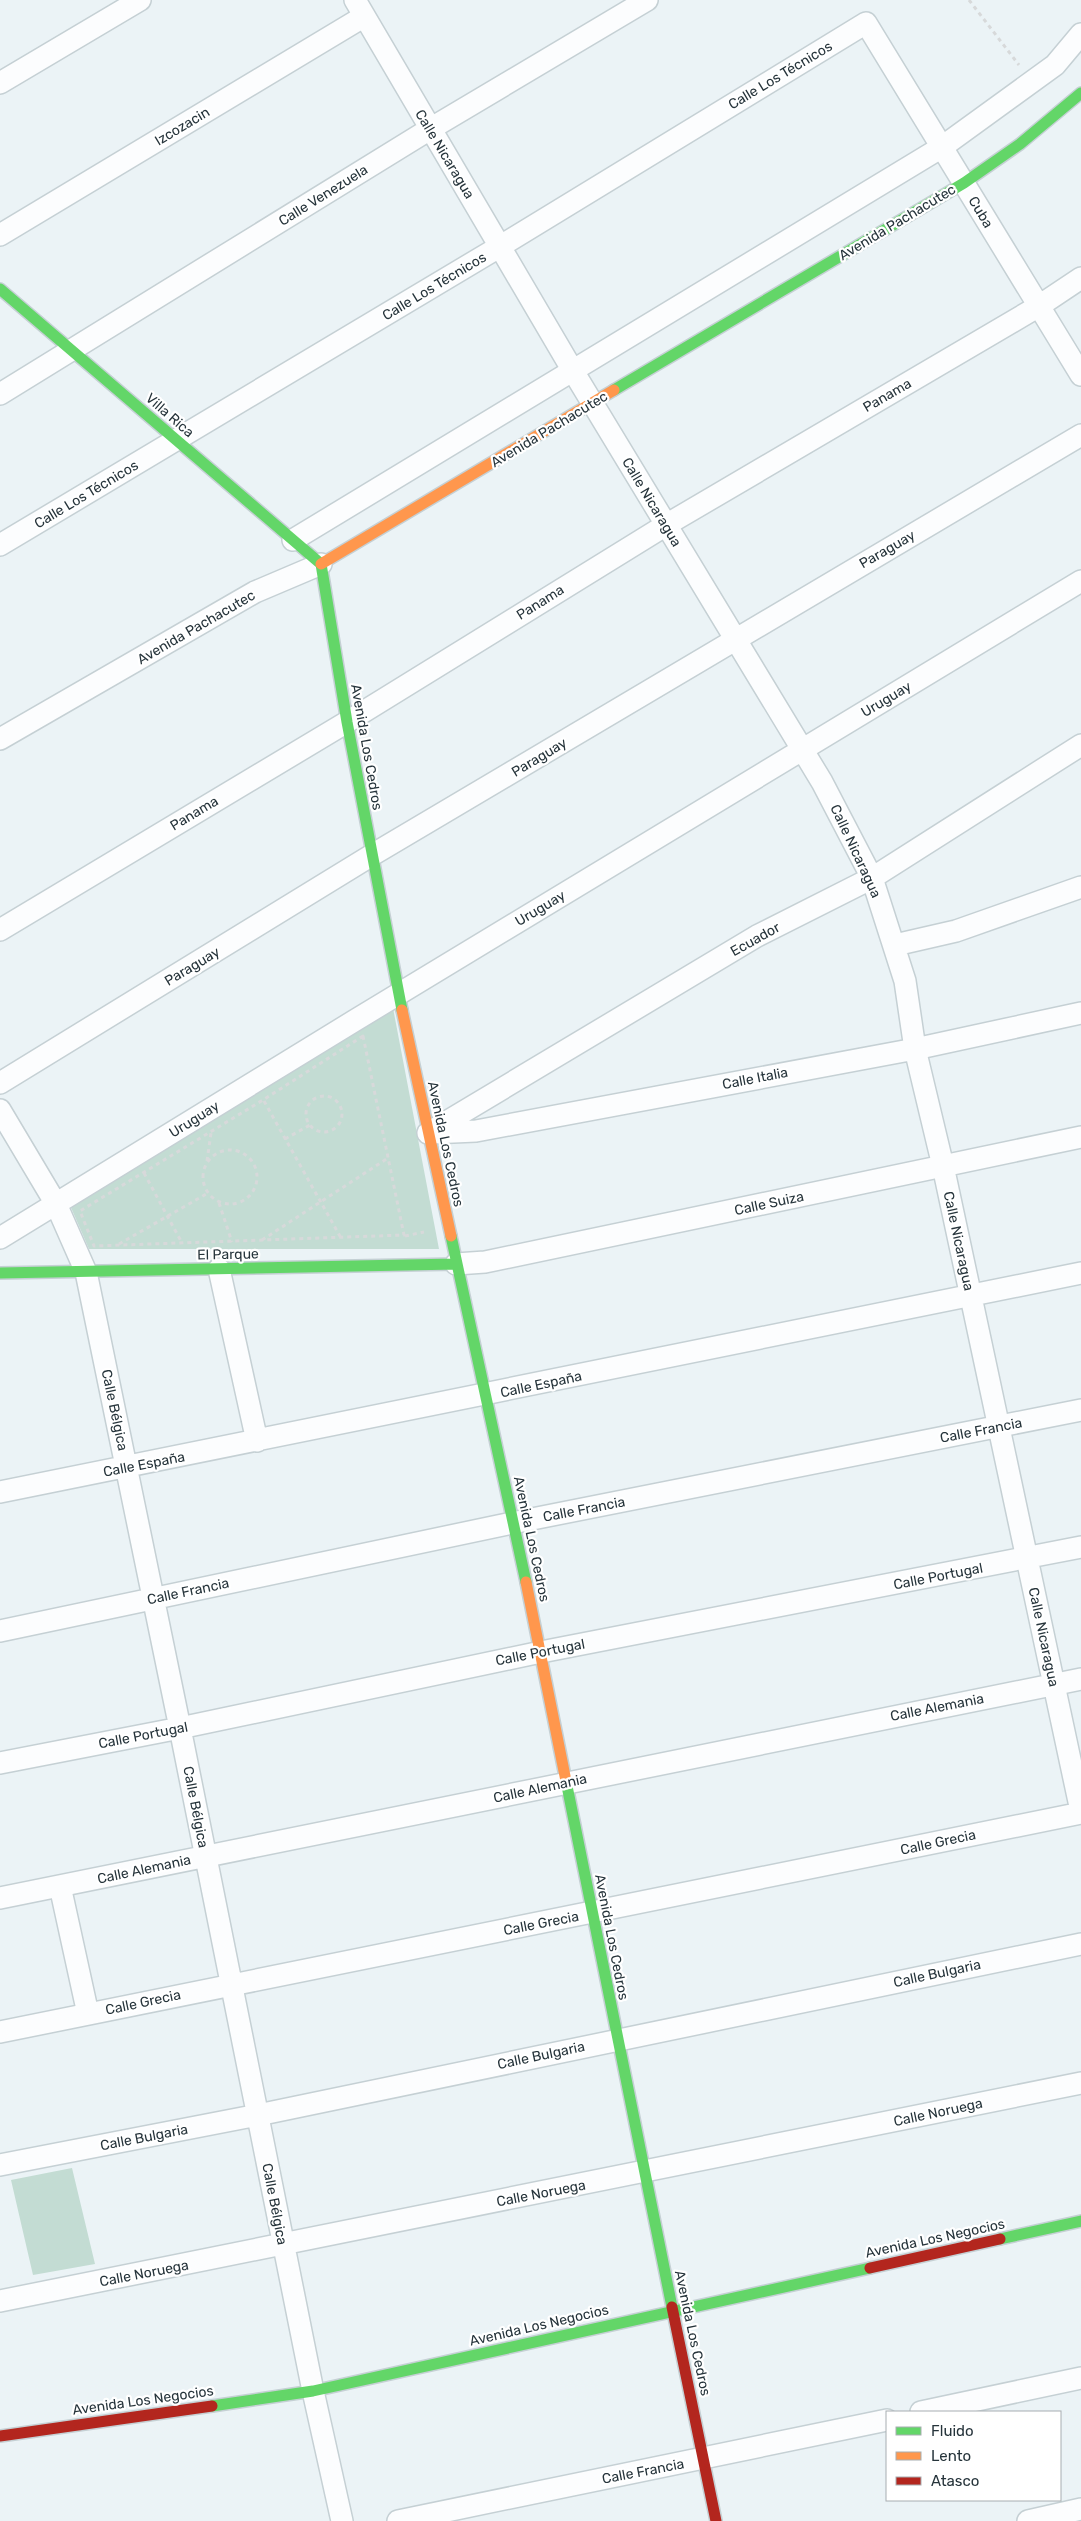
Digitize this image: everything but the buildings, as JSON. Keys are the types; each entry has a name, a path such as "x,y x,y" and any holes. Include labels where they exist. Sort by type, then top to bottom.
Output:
{"street":[{"path":"0,84 140,0"},
{"name":"Calle Venezuela","path":"0,394 430,129 647,0"},
{"name":"Calle Nicaragua","path":"359,8 592,403 822,782 872,878 905,981 916,1048 971,1295 1081,1812"},
{"name":"Izcozacin","path":"0,235 359,8"},
{"name":"Cuba","path":"866,23 1081,375"},
{"name":"Calle Los Técnicos","path":"0,545 499,247 866,23"},
{"path":"293,540 942,147 1055,65 1081,34"},
{"name":"Avenida Pachacutec","path":"0,738 255,592 321,564 351,548 964,183 1020,144 1081,93"},
{"name":"Panama","path":"0,930 346,722 666,525 1039,306 1081,278"},
{"name":"Villa Rica","path":"0,289 321,564"},
{"name":"Paraguay","path":"0,1083 372,855 1081,436"},
{"name":"Avenida Los Cedros","path":"321,564 346,722 398,994 541,1652 616,2039 674,2310 716,2521"},
{"name":"Uruguay","path":"0,1238 1081,580"},
{"name":"Ecuador","path":"428,1133 757,936 872,878 1081,745"},
{"path":"895,945 956,931 1081,887"},
{"name":"Calle Italia","path":"428,1133 476,1130 916,1048 1081,1013"},
{"name":"Calle Bélgica","path":"0,1110 56,1204 86,1272 313,2391 342,2521"},
{"name":"Calle Suiza","path":"456,1264 485,1262 1081,1137"},
{"name":"El Parque","path":"0,1272 86,1272 456,1264"},
{"path":"229,1269 257,1441"},
{"name":"Calle España","path":"0,1492 127,1468 1081,1273"},
{"name":"Calle Francia","path":"0,1631 512,1523 1081,1410"},
{"name":"Calle Portugal","path":"0,1763 180,1728 541,1652 1081,1547"},
{"name":"Calle Alemania","path":"0,1898 1081,1679"},
{"name":"Calle Grecia","path":"0,2032 231,1983 592,1914 1081,1812"},
{"path":"60,1886 88,2014"},
{"name":"Calle Bulgaria","path":"0,2165 258,2115 616,2039 1081,1944"},
{"name":"Calle Noruega","path":"0,2301 284,2245 1081,2082"},
{"name":"Avenida Los Negocios","path":"0,2436 313,2391 674,2310 1081,2222"},
{"path":"926,2411 1081,2378"},
{"name":"Calle Francia","path":"398,2521 886,2420"},
{"path":"1028,2521 1081,2510"}],"path":[{"path":"969,0 1032,81"},
{"path":"363,1036 404,1235 94,1246 80,1211 263,1100 363,1036"},
{"path":"324,1096 337,1101 342,1114 336,1127 322,1132 310,1125 306,1112 312,1100 324,1096"},
{"path":"263,1100 341,1238"},
{"path":"285,1139 310,1125"},
{"path":"234,1149 244,1153 252,1160 257,1169 258,1179 255,1189 240,1203 229,1204 219,1202 208,1193 202,1178 207,1162 214,1154 234,1149"},
{"path":"261,1241 388,1158"},
{"path":"143,1172 182,1243"},
{"path":"117,1245 208,1193"},
{"path":"219,1202 232,1242 229,1269"}],"green space":[{"path":"393,1008 439,1249 89,1249 69,1203"},
{"path":"72,2168 95,2264 33,2275 11,2180"}],"traffic: fast":[{"path":"614,390 964,183 1020,144 1081,93"},
{"path":"0,289 321,564"},
{"path":"321,564 347,722 402,1010"},
{"path":"451,1236 526,1582"},
{"path":"0,1273 456,1264"},
{"path":"566,1781 672,2307"},
{"path":"1000,2239 1081,2221"},
{"path":"212,2406 313,2391 870,2268"}],"traffic: slow":[{"path":"321,564 614,390"},
{"path":"402,1010 451,1236"},
{"path":"526,1582 566,1781"}],"traffic: jam":[{"path":"870,2268 1000,2239"},
{"path":"672,2307 716,2521"},
{"path":"0,2436 212,2406"}]}
